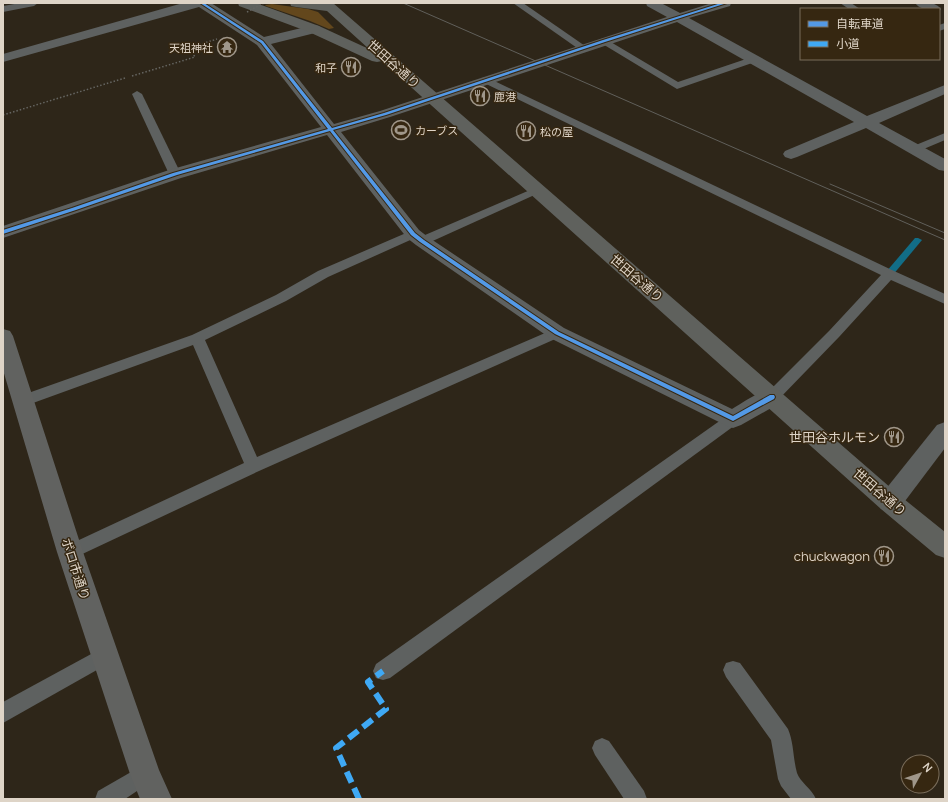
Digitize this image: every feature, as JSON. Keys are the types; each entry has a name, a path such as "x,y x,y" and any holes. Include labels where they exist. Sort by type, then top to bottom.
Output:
{"main road":[{"name":"世田谷通り","path":"296,3 328,5 396,67 890,502 945,547"},
{"path":"246,8 314,29 396,67"}],"street":[{"path":"3,58 196,3"},
{"path":"202,3 262,42 418,237 557,332 733,419 772,397"},
{"path":"652,3 945,166"},
{"path":"3,232 175,174 432,98 725,3"},
{"path":"921,3 933,8"},
{"path":"262,42 314,29"},
{"path":"791,154 945,89"},
{"name":"ボロ市通り","path":"5,352 104,656 145,774 156,799"},
{"path":"890,502 945,431"}],"lane":[{"path":"3,9 34,3"},
{"path":"517,3 583,48"},
{"path":"844,3 854,8"},
{"path":"604,41 676,86 752,60"},
{"path":"486,80 945,300"},
{"path":"136,94 175,174"},
{"path":"915,149 945,136"},
{"path":"22,401 197,338 281,298 323,274 537,190"},
{"path":"772,397 834,334 889,274"},
{"path":"70,552 253,466 557,332"},
{"path":"197,338 253,466"},
{"path":"383,671 733,419"},
{"path":"3,713 104,656"},
{"path":"733,670 781,736 788,779 805,799"},
{"path":"602,748 636,799"},
{"path":"106,799 145,774"}],"path":[{"path":"246,8 264,3"},
{"path":"3,115 195,57 189,48 213,40"}],"shaded area":[{"path":"272,4 308,9 318,12 334,28 329,29 265,5"}],"waterway":[{"path":"889,274 918,240"}],"tram line":[{"path":"403,3 945,240"},
{"path":"830,184 945,233"}],"marked path":[{"path":"359,799 336,748 386,709 368,682 383,671"}],"cycle path":[{"path":"202,3 262,42 413,234 422,241 557,333 733,419 772,397"},
{"path":"3,232 175,174 385,114 604,41 725,3"}],"place":[{"name":"天祖神社","path":"227,47"},
{"name":"和子","path":"351,67"},
{"name":"鹿港","path":"480,96"},
{"name":"カーブス","path":"401,130"},
{"name":"松の屋","path":"526,131"},
{"name":"世田谷ホルモン","path":"894,437"},
{"name":"chuckwagon","path":"884,556"}]}
